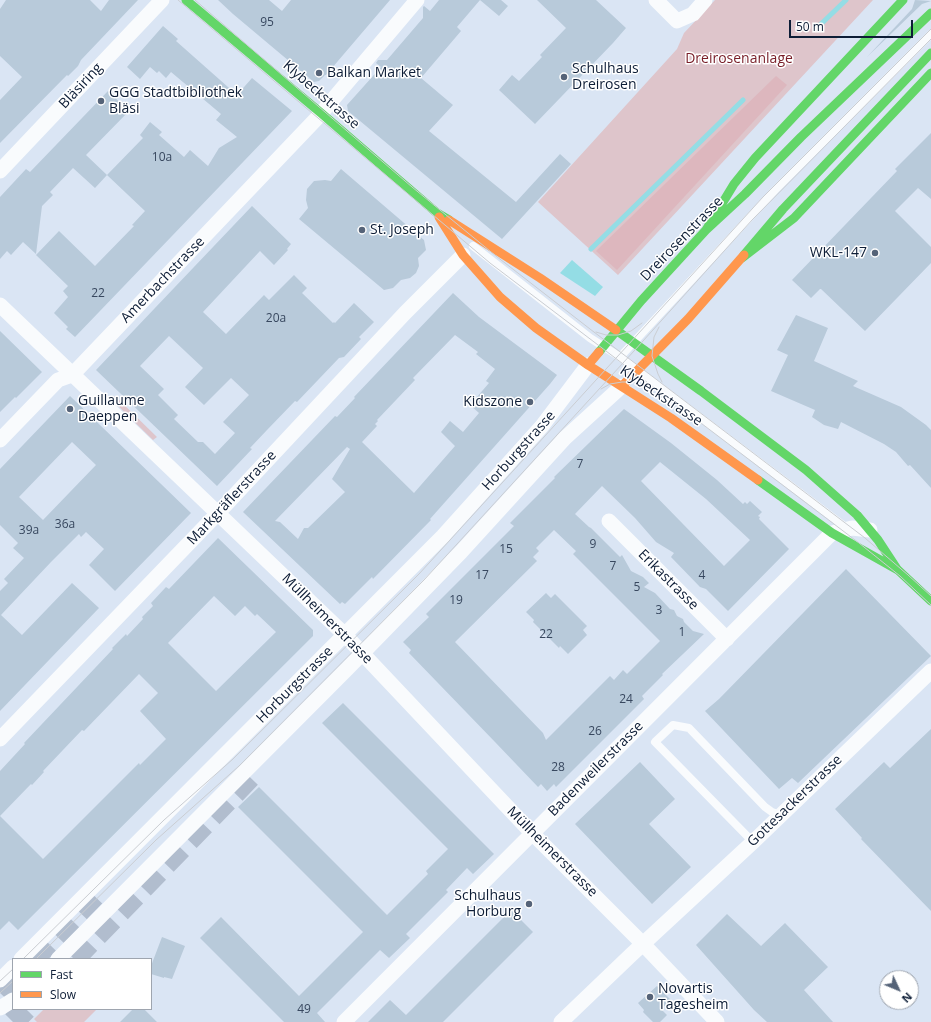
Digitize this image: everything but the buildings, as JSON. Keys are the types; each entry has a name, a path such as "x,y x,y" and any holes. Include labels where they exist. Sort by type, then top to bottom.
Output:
{"main road":[{"name":"Klybeckstrasse","path":"186,0 437,213 540,278 634,342 806,470 852,510 878,540 898,570 931,601"},
{"path":"706,230 734,184 755,158 903,0"},
{"name":"Dreirosenstrasse","path":"588,364 616,330 706,230 931,13"},
{"path":"622,386 677,331 826,162 931,53"},
{"path":"742,258 794,218 931,73"},
{"name":"Klybeckstrasse","path":"437,213 463,255 479,275 517,312 562,347 671,418 832,533 898,570"},
{"path":"673,346 677,331"},
{"path":"675,359 677,368 682,377"}],"street":[{"name":"Bläsiring","path":"0,172 162,0"},
{"name":"Amerbachstrasse","path":"0,440 58,380 72,375 321,113 417,0"},
{"path":"656,0 677,21 693,14 705,0"},
{"name":"Markgräflerstrasse","path":"0,739 218,513 405,313 463,255"},
{"name":"Müllheimerstrasse","path":"0,305 345,635 532,833 643,944 717,1022"},
{"name":"Horburgstrasse","path":"22,958 443,536 542,426 588,364"},
{"name":"Horburgstrasse","path":"59,958 461,552 565,438 622,386"},
{"name":"Erikastrasse","path":"610,521 727,639"},
{"path":"832,533 852,528 870,530"},
{"name":"Badenweilerstrasse","path":"344,1022 832,533"},
{"name":"Gottesackerstrasse","path":"643,944 753,842 931,671"},
{"path":"561,1022 643,944"},
{"path":"0,980 12,968"},
{"path":"0,1008 12,1001"}],"lane":[{"path":"620,358 775,190 931,34"},
{"path":"437,213 481,253 590,338 620,358 847,529 898,570"},
{"path":"753,842 655,742 673,725 688,728 765,807 772,812 781,815"}],"green space":[{"name":"Dreirosenanlage","path":"715,0 873,0 618,275 538,202 677,49 684,33"},
{"path":"115,396 157,437 153,440 112,400"},
{"path":"43,1010 96,1010 84,1022 37,1022 34,1019"}],"shaded area":[{"path":"776,76 787,85 617,270 596,251"}],"water":[{"path":"572,260 603,287 595,296 560,273"}],"waterway":[{"path":"819,26 846,0"},
{"path":"591,249 743,100"}],"tunnel":[{"path":"75,958 254,773"},
{"path":"34,958 101,889"},
{"path":"0,993 12,980"},
{"path":"13,1022 25,1010"}],"tram line":[{"path":"178,0 490,263 859,543 900,576 931,605"},
{"path":"195,0 412,187 496,256 865,538 931,596"},
{"path":"24,958 164,820 233,759 419,574 763,197 931,29"},
{"path":"37,958 156,840 239,766 424,580 752,220 931,39"},
{"path":"596,332 606,335 618,335 631,331 642,323"},
{"path":"659,327 654,337 652,356 662,382"},
{"path":"601,389 610,384 622,382 633,382 649,389"},
{"path":"0,981 12,970"},
{"path":"0,993 12,982"}],"traffic: fast":[{"path":"186,0 437,213 449,220"},
{"path":"706,230 734,184 755,158 903,0"},
{"path":"599,352 641,301 706,230 931,13"},
{"path":"744,255 783,209 931,53"},
{"path":"742,258 794,218 931,73"},
{"path":"616,330 701,391 806,470 857,515 878,540 897,569"},
{"path":"758,480 832,533 898,570 931,601"}],"traffic: slow":[{"path":"439,217 463,255 500,297 536,328 588,365"},
{"path":"449,220 540,278 616,330"},
{"path":"622,386 688,319 744,255"},
{"path":"599,352 588,365 671,418 758,480"}],"place":[{"name":"Balkan Market","path":"319,73"},
{"name":"Schulhaus Dreirosen","path":"564,77"},
{"name":"GGG Stadtbibliothek Bläsi","path":"101,101"},
{"name":"St. Joseph","path":"362,230"},
{"name":"WKL-147","path":"875,253"},
{"name":"Kidszone","path":"530,402"},
{"name":"Guillaume Daeppen","path":"70,409"},
{"name":"Schulhaus Horburg","path":"529,904"},
{"name":"Novartis Tagesheim","path":"650,997"}]}
